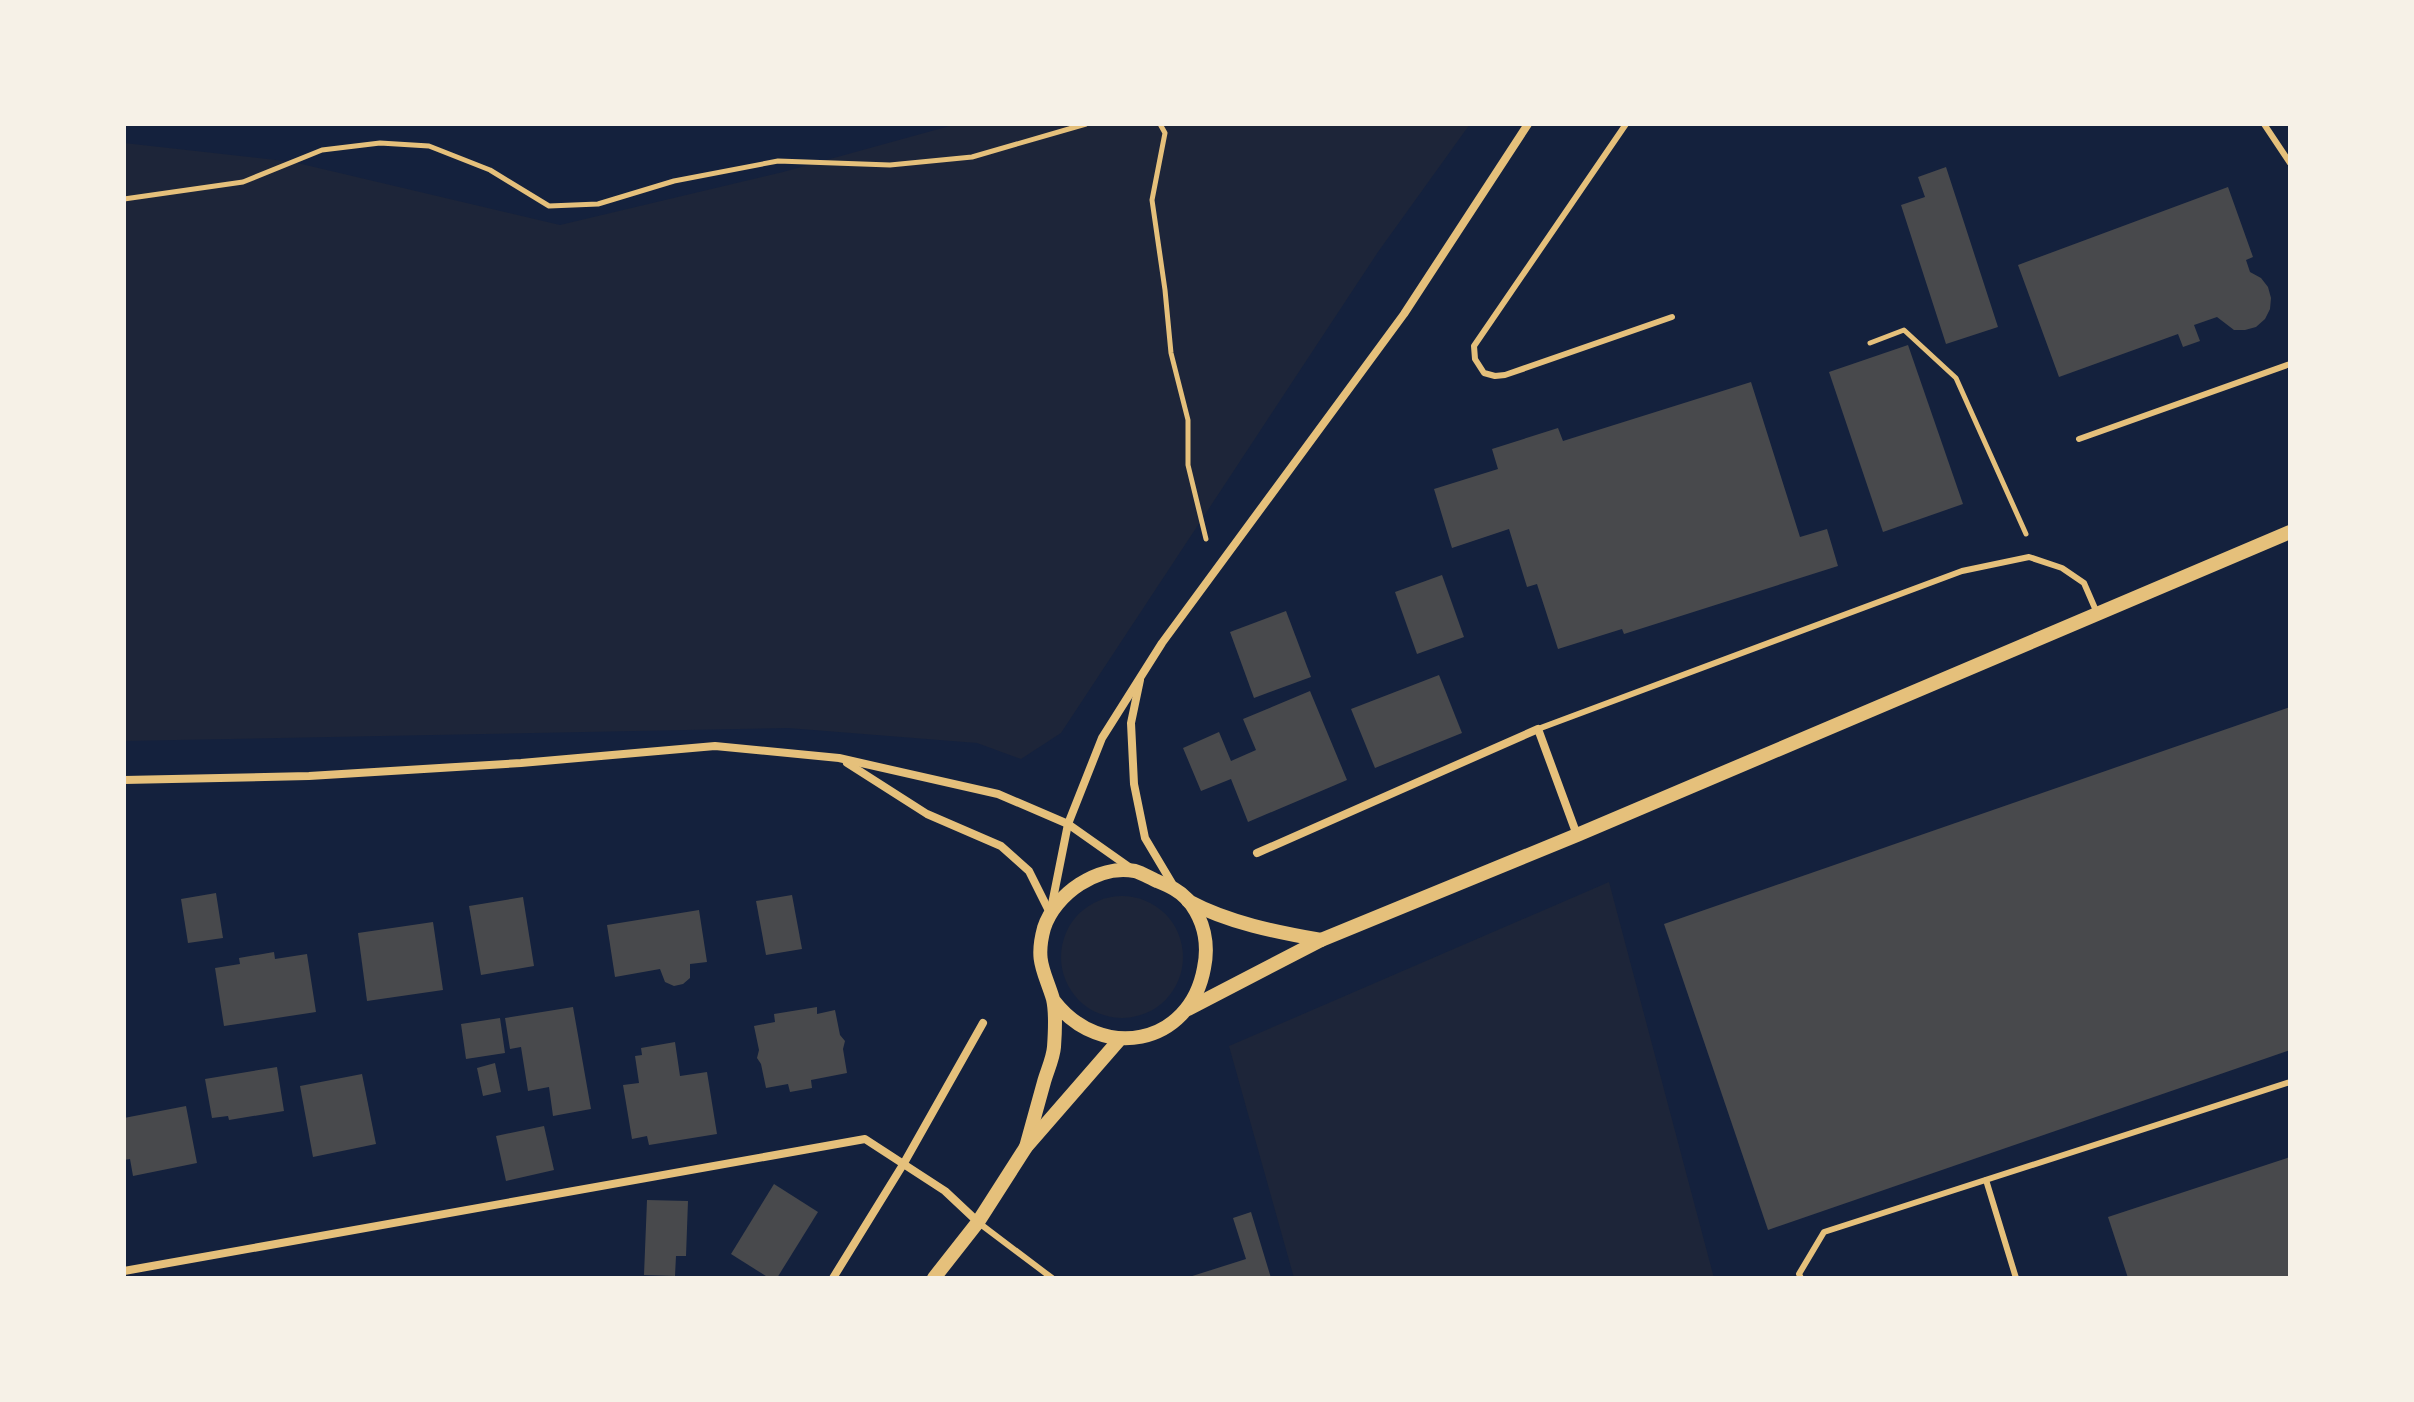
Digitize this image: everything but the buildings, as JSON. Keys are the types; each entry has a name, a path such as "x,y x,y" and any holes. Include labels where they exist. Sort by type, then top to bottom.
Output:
{"street":[{"path":"1140,676 1131,723 1134,784 1145,838 1175,888 1188,901 1201,923 1208,949 1201,988 1188,1009 1171,1025 1153,1034 1120,1039 1083,1028 1064,1015 1041,971 1040,954 1068,824 1102,738 1140,676 1214,572 1404,314 1528,124"},
{"path":"1188,1009 1321,940 1577,835 2290,532"},
{"path":"1257,853 1538,729 1577,835"},
{"path":"124,780 309,776 521,763 715,746 839,758 998,794 1068,824 1135,871 1175,888"},
{"path":"839,758 927,814 1001,846 1029,871 1050,913"},
{"path":"1050,913 1076,886 1095,876 1115,871 1135,871"},
{"path":"1188,901 1213,915 1321,940"},
{"path":"1026,1147 1054,1049 1054,1001"},
{"path":"833,1278 904,1163 983,1023"},
{"path":"934,1278 978,1222 1026,1147 1120,1039"},
{"path":"124,1271 865,1139 945,1191 978,1222"}],"lane":[{"path":"1626,124 1474,346 1475,359 1484,373 1505,375 1672,317"},
{"path":"2264,124 2290,163"},
{"path":"2079,439 2290,364"},
{"path":"1538,729 1962,571 2029,557 2062,568 2084,583 2097,613"},
{"path":"1801,1278 1799,1274 1824,1232 2290,1082"},
{"path":"1986,1180 2016,1278"},
{"path":"978,1222 1052,1278"}],"path":[{"path":"124,199 243,182 322,150 380,143 429,146 490,170 549,206 598,204 674,181 778,161 890,165 972,157 1086,124"},
{"path":"1160,124 1165,133 1152,200 1171,353 1188,420 1188,465 1214,572"},
{"path":"1870,343 1904,330 1956,378 2038,560"}],"shaded area":[{"path":"957,124 1470,124 1378,252 1061,733 1021,759 977,743 788,728 124,741 124,143 293,162 560,225 783,172"},
{"path":"1609,882 1714,1278 1294,1278 1229,1046"},
{"path":"1122,896 1145,901 1165,914 1178,934 1183,957 1178,980 1165,1000 1145,1013 1122,1018 1099,1013 1079,1000 1066,980 1061,957 1066,934 1079,914 1099,901"}]}
